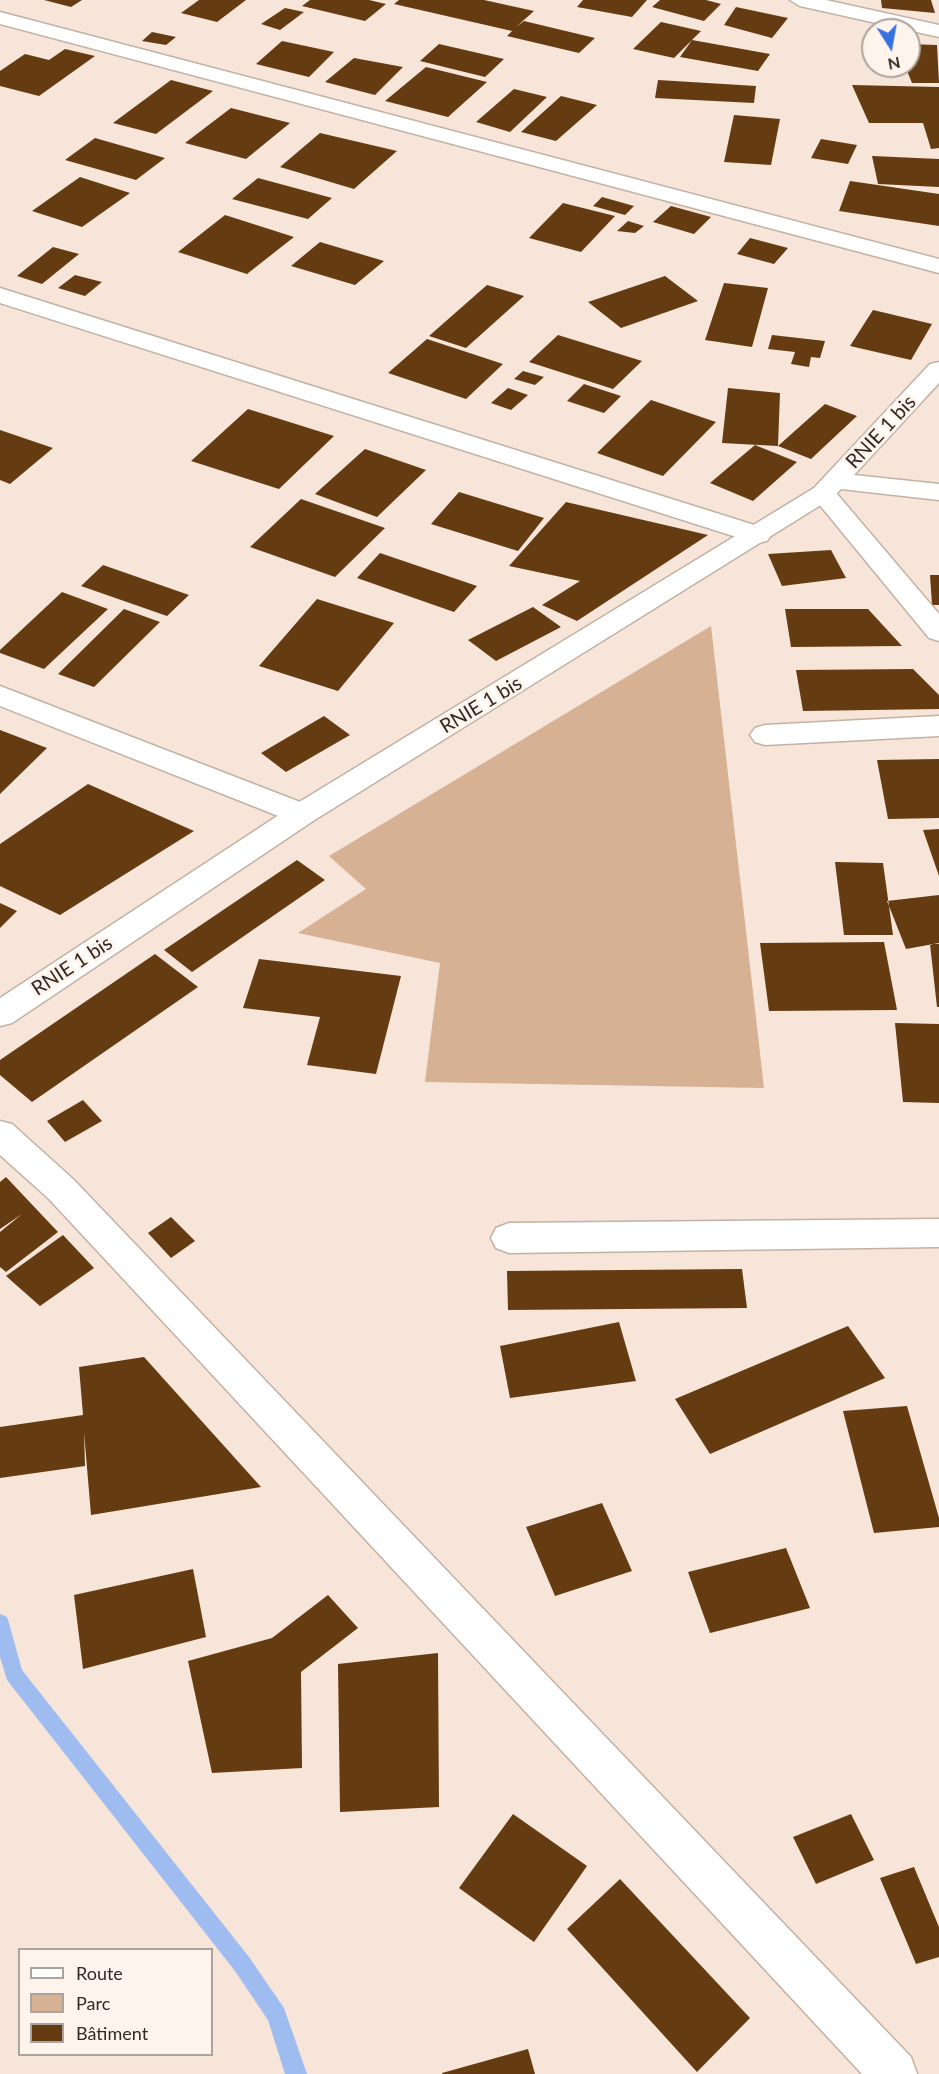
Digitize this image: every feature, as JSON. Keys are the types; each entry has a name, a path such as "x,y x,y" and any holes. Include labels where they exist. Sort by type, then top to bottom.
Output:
{"street":[{"path":"800,0 939,31"},
{"path":"0,18 939,266"},
{"path":"0,295 758,535"},
{"name":"RNIE 1 bis","path":"0,1014 302,814 758,535 829,487 939,369"},
{"path":"829,487 939,492"},
{"path":"829,487 939,632"},
{"path":"0,695 302,814"},
{"path":"765,735 939,726"},
{"path":"0,1134 61,1189 894,2074"},
{"path":"509,1239 939,1233"}],"green space":[{"path":"711,626 764,1088 425,1082 440,963 298,933 366,889 329,856"}],"building":[{"path":"44,0 82,0 71,7"},
{"path":"199,0 246,0 217,22 181,13"},
{"path":"310,0 369,0 386,4 365,21 302,6"},
{"path":"399,0 484,0 534,11 516,27 524,21 595,38 579,53 507,36 512,31 394,4"},
{"path":"583,0 647,0 632,17 577,7"},
{"path":"660,0 706,0 721,4 704,21 652,7"},
{"path":"881,0 931,0 935,13 882,8"},
{"path":"736,7 788,18 772,38 724,25"},
{"path":"285,8 304,12 280,30 261,24"},
{"path":"661,22 701,31 674,58 633,49"},
{"path":"152,32 176,37 166,45 142,41"},
{"path":"692,40 770,54 758,71 680,57"},
{"path":"282,41 334,52 309,77 256,64"},
{"path":"439,44 504,59 485,77 420,61"},
{"path":"921,44 937,45 939,83 912,83 910,78 921,78"},
{"path":"65,49 95,56 39,96 0,86 0,71 25,54 49,60"},
{"path":"354,58 403,67 375,95 325,82"},
{"path":"426,67 487,82 448,117 385,101"},
{"path":"171,80 213,91 156,134 113,123"},
{"path":"658,80 756,86 754,103 655,98"},
{"path":"852,85 939,87 939,148 931,149 923,123 869,123"},
{"path":"514,89 547,97 510,132 476,122"},
{"path":"561,96 597,105 556,141 521,132"},
{"path":"231,108 290,123 246,159 185,143"},
{"path":"734,115 780,119 771,165 724,162"},
{"path":"320,133 397,151 354,189 280,167"},
{"path":"95,138 165,158 136,180 65,160"},
{"path":"821,139 857,145 848,164 811,158"},
{"path":"872,156 939,159 939,187 878,184"},
{"path":"80,177 130,193 82,227 32,211"},
{"path":"258,178 332,198 308,219 232,199"},
{"path":"850,181 939,194 939,226 839,211"},
{"path":"602,197 634,206 625,215 593,206"},
{"path":"563,203 615,216 581,252 529,238"},
{"path":"671,206 711,217 694,234 653,222"},
{"path":"225,215 294,237 247,274 178,252"},
{"path":"628,221 644,226 635,233 617,231"},
{"path":"750,238 788,248 774,264 737,254"},
{"path":"320,242 384,261 355,285 291,266"},
{"path":"53,247 79,254 42,284 17,276"},
{"path":"75,275 102,282 85,296 58,288"},
{"path":"665,276 698,301 621,328 588,302"},
{"path":"724,283 768,288 752,347 705,340"},
{"path":"487,285 524,296 466,348 429,336"},
{"path":"873,310 932,324 911,360 850,346"},
{"path":"558,335 642,361 613,389 529,362"},
{"path":"772,335 825,341 820,358 811,357 809,367 791,364 795,352 768,349"},
{"path":"427,339 503,364 466,399 388,373"},
{"path":"523,371 544,377 535,385 514,379"},
{"path":"584,384 621,396 604,413 567,401"},
{"path":"508,388 528,395 511,410 491,403"},
{"path":"728,388 780,393 778,446 722,443"},
{"path":"651,400 716,422 663,476 597,453"},
{"path":"825,404 857,416 811,459 778,446"},
{"path":"248,409 334,436 279,489 191,461"},
{"path":"0,430 53,448 10,484 0,480"},
{"path":"755,445 797,462 753,501 710,483"},
{"path":"365,449 426,470 377,517 315,494"},
{"path":"459,492 544,518 518,551 431,524"},
{"path":"301,499 385,528 335,577 250,547"},
{"path":"566,502 708,535 577,621 542,605 580,581 509,566"},
{"path":"831,550 846,578 782,586 768,554"},
{"path":"380,553 477,586 454,612 357,578"},
{"path":"103,565 189,595 167,616 81,586"},
{"path":"930,575 939,575 939,605 932,605"},
{"path":"62,592 108,609 44,669 0,653 0,650"},
{"path":"317,599 394,623 338,691 259,666"},
{"path":"533,607 561,627 496,661 468,640"},
{"path":"124,609 160,622 94,687 58,674"},
{"path":"785,609 868,609 902,646 791,647"},
{"path":"913,669 939,695 939,709 803,711 796,670"},
{"path":"324,716 350,735 286,772 261,753"},
{"path":"0,730 47,748 0,794"},
{"path":"939,759 939,818 888,819 877,760"},
{"path":"88,784 194,831 60,915 0,886 0,844"},
{"path":"939,829 939,876 923,830"},
{"path":"297,860 325,880 192,972 164,950"},
{"path":"835,862 883,863 893,935 844,935"},
{"path":"939,895 939,943 906,949 887,901"},
{"path":"0,903 17,911 0,928"},
{"path":"884,942 897,1010 769,1011 760,943"},
{"path":"930,944 939,944 939,1007 937,1007"},
{"path":"155,954 198,987 32,1102 0,1075 0,1060"},
{"path":"259,959 401,976 376,1074 307,1065 320,1017 243,1008"},
{"path":"895,1023 939,1024 939,1103 903,1102"},
{"path":"83,1100 102,1121 65,1142 47,1121"},
{"path":"6,1177 58,1232 6,1272 0,1267 0,1232 22,1214 0,1229 0,1182"},
{"path":"171,1217 195,1241 171,1258 148,1233"},
{"path":"63,1235 94,1268 40,1306 6,1276"},
{"path":"742,1269 747,1308 508,1310 507,1271"},
{"path":"619,1322 636,1381 510,1398 500,1346"},
{"path":"848,1326 885,1378 710,1454 675,1399"},
{"path":"144,1357 261,1487 91,1515 84,1432 85,1466 0,1478 0,1427 83,1415 79,1367"},
{"path":"907,1406 939,1518 939,1527 874,1533 843,1411"},
{"path":"602,1503 632,1571 555,1596 526,1527"},
{"path":"786,1548 810,1608 710,1633 688,1572"},
{"path":"193,1569 206,1637 83,1669 74,1595"},
{"path":"328,1595 358,1628 301,1672 302,1768 212,1773 188,1661 272,1638"},
{"path":"438,1653 439,1807 340,1812 338,1664"},
{"path":"513,1814 587,1866 534,1942 459,1888"},
{"path":"851,1814 874,1860 816,1884 793,1837"},
{"path":"914,1867 939,1927 939,1957 916,1964 880,1878"},
{"path":"620,1879 750,2018 697,2072 567,1929"},
{"path":"528,2049 535,2074 442,2074 442,2073"}],"waterway":[{"path":"0,1623 14,1674 242,1964 277,2015 296,2074"}]}
